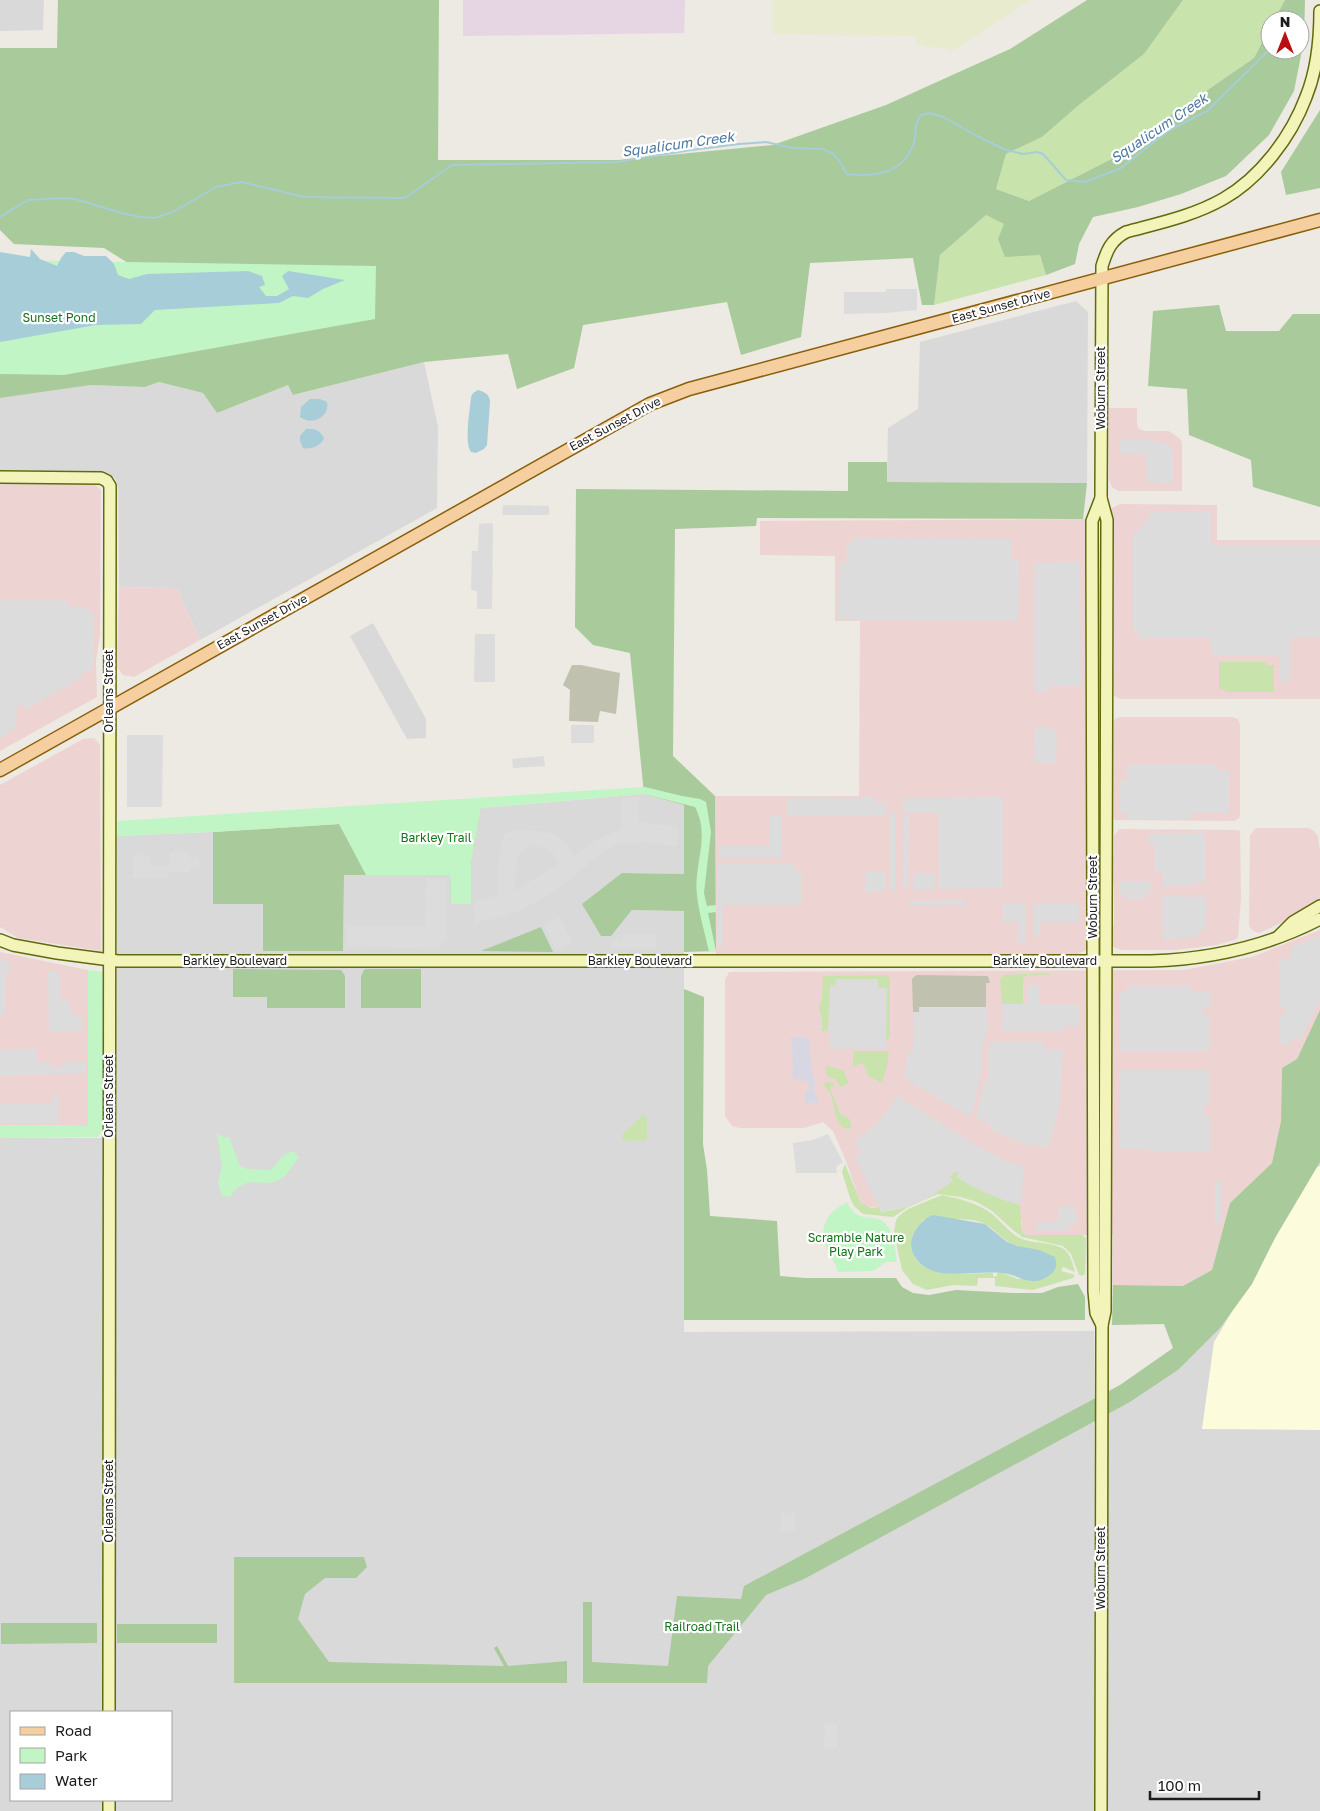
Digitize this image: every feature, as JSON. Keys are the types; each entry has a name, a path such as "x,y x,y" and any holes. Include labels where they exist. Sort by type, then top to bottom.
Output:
{"main road":[{"name":"Woburn Street","path":"1101,1811 1102,1325 1105,1311 1107,520 1101,498 1102,266 1108,248 1119,236 1126,232 1191,214 1224,198 1252,178 1272,156 1289,131 1306,97 1318,50 1320,11"},
{"name":"East Sunset Drive","path":"0,770 650,404 689,389 1320,220"},
{"name":"Orleans Street","path":"0,477 101,478 109,484 110,495 109,1711"},
{"name":"Woburn Street","path":"1101,498 1092,521 1094,1291 1096,1312 1102,1325"},
{"name":"Barkley Boulevard","path":"1279,936 1294,922 1320,906"},
{"name":"Barkley Boulevard","path":"0,940 13,945 109,961 1151,961 1194,959 1237,950 1296,932 1320,920"}],"shaded area":[{"path":"0,0 44,0 43,30 0,31"},
{"path":"463,0 685,0 684,33 463,36"},
{"path":"772,0 1031,0 954,50 916,45 915,36 773,34"},
{"path":"886,289 917,289 917,310 844,314 844,292 885,292"},
{"path":"1076,301 1088,312 1087,483 887,482 888,428 918,409 920,342"},
{"path":"424,362 438,427 437,508 200,640 177,588 119,587 118,488 115,478 101,471 0,470 0,398 91,385 145,387 159,382 203,393 217,413 288,385 294,395"},
{"path":"1109,408 1137,408 1137,424 1139,429 1145,431 1169,431 1179,438 1182,442 1182,491 1118,491 1112,487 1109,480"},
{"path":"1120,439 1154,440 1155,443 1164,443 1170,446 1173,450 1173,483 1147,482 1146,454 1120,453"},
{"path":"0,483 93,484 101,490 100,633 96,662 97,697 0,751"},
{"path":"1120,504 1217,505 1217,540 1320,540 1320,699 1120,699 1113,695 1111,692 1110,511"},
{"path":"503,505 549,506 549,515 502,515"},
{"path":"1150,511 1211,511 1211,545 1320,545 1320,637 1290,638 1290,681 1280,681 1279,655 1212,655 1212,638 1138,638 1138,632 1133,632 1133,532 1137,532 1150,517"},
{"path":"1090,519 1088,946 1086,950 1078,954 716,954 715,796 859,796 860,621 835,621 835,556 760,555 760,521"},
{"path":"493,523 492,609 477,609 477,591 471,590 472,551 478,551 479,524"},
{"path":"852,538 1012,539 1012,560 1019,560 1018,621 838,620 839,563 847,562 847,543 852,543"},
{"path":"1080,562 1081,686 1049,686 1049,692 1034,692 1034,563"},
{"path":"119,587 177,588 200,640 134,677 123,675 117,667"},
{"path":"0,600 67,600 67,606 88,607 88,612 94,612 93,668 82,674 84,676 27,709 23,704 17,707 16,728 0,738"},
{"path":"373,623 426,719 426,738 407,739 350,636"},
{"path":"475,634 495,634 495,682 474,682"},
{"path":"572,665 620,673 616,714 600,711 598,722 569,721 570,690 563,685"},
{"path":"1231,717 1238,719 1240,725 1239,818 1234,821 1116,820 1112,818 1110,725 1116,718"},
{"path":"571,725 594,725 594,743 571,743"},
{"path":"1035,726 1050,727 1050,731 1057,731 1056,763 1034,763"},
{"path":"127,735 163,735 162,807 127,807"},
{"path":"94,738 100,745 101,951 18,938 0,927 0,785 83,739"},
{"path":"544,756 545,766 513,768 512,759"},
{"path":"1217,764 1217,770 1229,770 1229,813 1191,813 1191,819 1127,819 1127,812 1120,812 1120,781 1127,781 1127,765"},
{"path":"644,794 684,805 684,874 622,873 611,936 632,910 684,911 684,1332 1094,1331 1094,1811 0,1811 0,1138 117,1138 117,836 213,832 213,904 263,904 343,951 344,875 451,875 471,903 471,864 481,808"},
{"path":"639,796 639,822 678,827 677,847 646,842 619,844 605,850 567,882 518,912 475,923 474,901 497,896 497,865 504,835 509,831 522,830 547,832 556,835 564,841 574,856 595,840 621,829 621,798","holes":["529,847 548,849 559,864 514,891 517,859 521,852"]},
{"path":"875,797 876,803 886,803 886,816 788,816 788,798"},
{"path":"1003,797 1003,888 939,889 939,813 903,813 903,798"},
{"path":"890,812 895,812 895,892 890,892"},
{"path":"769,816 782,816 782,858 720,858 720,846 769,846"},
{"path":"904,816 909,816 908,889 903,889"},
{"path":"1256,828 1308,828 1318,836 1320,851 1320,903 1297,916 1259,933 1253,931 1249,926 1250,835"},
{"path":"1120,829 1240,831 1241,898 1238,938 1216,945 1176,950 1123,950 1115,948 1111,943 1111,932 1114,924 1114,885 1110,880 1110,867 1114,853 1114,835"},
{"path":"1205,833 1205,882 1194,882 1194,886 1163,886 1163,873 1155,872 1155,845 1149,844 1149,834"},
{"path":"169,852 190,852 190,858 199,857 199,867 190,867 190,872 169,872 168,878 133,878 133,855 149,855 150,866 169,866"},
{"path":"717,864 794,864 795,870 801,870 801,905 723,905 723,946 717,946"},
{"path":"865,872 885,872 885,892 865,892"},
{"path":"913,873 935,873 935,890 913,890"},
{"path":"426,878 447,878 447,941 441,941 440,948 346,947 346,926 425,926"},
{"path":"1120,881 1151,881 1150,894 1144,894 1144,899 1124,899 1124,894 1120,894"},
{"path":"1162,896 1206,897 1206,930 1200,930 1200,936 1162,940"},
{"path":"966,900 966,905 909,906 909,901"},
{"path":"1003,903 1025,903 1025,942 1018,942 1018,922 1003,922"},
{"path":"1033,903 1079,903 1079,922 1040,922 1040,936 1033,936"},
{"path":"560,917 572,943 556,951 543,924"},
{"path":"1320,930 1320,1010 1297,1059 1282,1068 1281,1121 1272,1163 1230,1203 1212,1270 1183,1286 1113,1285 1113,1235 1027,1235 1022,1232 1022,1221 970,1185 880,1207 866,1207 860,1201 833,1131 823,1122 804,1128 740,1128 732,1126 725,1116 725,980 729,972 1184,970 1252,957"},
{"path":"623,934 656,934 656,949 610,949 611,939 623,939"},
{"path":"1320,936 1320,1001 1300,1041 1296,1037 1286,1046 1280,1043 1280,1014 1286,1016 1285,1008 1280,1006 1279,958 1287,960 1292,956 1291,948"},
{"path":"0,952 88,970 88,1126 0,1125"},
{"path":"0,959 12,964 5,980 5,1014 0,1014"},
{"path":"48,972 60,972 61,1001 69,1001 69,1011 74,1011 74,1017 82,1017 82,1031 49,1031"},
{"path":"916,975 988,976 990,983 986,983 986,1007 919,1007 919,1012 913,1012 912,979"},
{"path":"836,979 878,979 878,988 887,988 886,1049 830,1049 830,985 835,985"},
{"path":"1028,985 1040,985 1040,1005 1079,1005 1080,1026 1063,1026 1062,1031 1002,1031 1002,1004 1028,1004"},
{"path":"1127,986 1192,986 1192,991 1210,991 1210,1008 1203,1008 1203,1015 1209,1015 1209,1052 1120,1052 1120,992 1127,992"},
{"path":"919,1007 988,1007 988,1028 983,1043 982,1069 970,1117 904,1078 908,1052 913,1052 913,1012 919,1012"},
{"path":"790,1037 807,1038 810,1040 810,1059 815,1084 814,1089 819,1103 805,1103 805,1091 810,1089 807,1081 803,1082 802,1078 793,1080 792,1041"},
{"path":"989,1042 1044,1042 1045,1050 1062,1050 1060,1099 1056,1121 1047,1148 1031,1143 1030,1147 990,1129 992,1125 976,1117 984,1085 988,1080"},
{"path":"36,1049 37,1062 49,1062 50,1067 63,1067 63,1062 85,1061 85,1073 0,1076 0,1050"},
{"path":"1120,1070 1209,1070 1209,1105 1204,1105 1204,1116 1210,1116 1210,1152 1149,1152 1149,1149 1120,1149"},
{"path":"53,1094 58,1094 58,1123 0,1123 0,1103 52,1103"},
{"path":"897,1096 980,1148 1024,1167 1021,1205 1003,1200 970,1185 956,1177 959,1173 956,1171 950,1176 953,1181 922,1201 903,1208 881,1212 855,1157 861,1153 855,1141 875,1126"},
{"path":"828,1134 843,1162 836,1167 837,1173 796,1173 793,1143 813,1140"},
{"path":"1320,1147 1320,1811 1108,1811 1108,1414 1130,1402 1178,1370"},
{"path":"1320,1166 1320,1430 1202,1429 1214,1342 1317,1167"},
{"path":"1215,1181 1222,1181 1222,1223 1215,1223"},
{"path":"1058,1206 1076,1206 1076,1223 1070,1223 1070,1230 1037,1231 1037,1222 1059,1221"},
{"path":"781,1513 795,1513 795,1531 781,1532"},
{"path":"825,1723 837,1723 837,1749 824,1749"}],"green space":[{"path":"58,0 439,0 438,160 618,160 773,145 886,105 1010,49 1087,0 1183,0 1144,54 1042,137 1006,154 996,189 1029,201 1135,147 1170,116 1254,58 1260,46 1260,60 1300,60 1294,91 1269,135 1226,176 1181,194 1138,207 1093,217 1079,244 1075,264 1046,275 1040,255 1005,257 998,239 1004,224 986,215 940,255 934,305 922,305 913,258 810,263 801,337 741,355 727,302 583,325 574,368 517,389 508,354 424,362 293,395 288,385 217,413 203,393 159,382 145,387 91,385 0,398 0,342 136,268 104,248 14,244 0,230 0,48 57,48"},
{"path":"1183,0 1285,0 1280,10 1260,10 1260,46 1254,58 1170,116 1135,147 1029,201 996,189 1006,154 1042,137 1144,54"},
{"path":"1285,0 1305,0 1305,10 1280,10"},
{"path":"1320,110 1320,188 1286,195 1281,172"},
{"path":"986,215 1004,224 1040,255 1046,275 934,305 940,255"},
{"name":"Sunset Pond","path":"0,260 376,266 375,319 64,375 0,374"},
{"path":"1219,305 1226,331 1279,331 1293,314 1320,314 1320,507 1253,487 1251,460 1189,435 1187,389 1148,386 1153,311"},
{"path":"848,462 887,462 887,482 1087,483 1083,519 757,518 756,526 675,529 673,756 715,796 716,951 684,952 684,911 632,910 611,936 601,936 582,904 622,873 684,874 684,805 644,794 630,653 593,645 575,627 576,489 848,491"},
{"path":"1219,662 1266,662 1267,665 1274,665 1274,692 1225,692 1225,689 1219,689"},
{"name":"Barkley Trail","path":"645,787 706,802 711,832 704,893 707,906 716,905 716,912 708,913 716,951 709,952 698,902 696,884 702,829 695,807 644,794 481,808 471,864 471,904 451,904 450,875 366,875 339,824 117,836 118,821"},
{"path":"481,808 471,864 471,904 451,904 450,875 344,875 343,951 263,951 263,904 213,904 213,832 339,824"},
{"path":"541,927 553,952 481,951"},
{"path":"233,969 341,970 345,976 345,1008 267,1008 267,997 233,997"},
{"path":"421,969 421,1008 361,1008 361,976 364,970"},
{"path":"88,970 105,972 104,1127 98,1137 0,1138 0,1125 88,1126"},
{"path":"1047,973 1052,975 1028,975 1023,978 1023,1004 1002,1004 1000,980 1003,975"},
{"path":"886,975 890,978 890,1036 886,1041 886,988 830,985 828,1031 822,1031 822,1018 819,1008 822,999 823,976"},
{"path":"684,989 704,997 703,1144 710,1216 777,1221 780,1276 805,1278 896,1278 902,1287 913,1293 929,1295 956,1290 1042,1293 1058,1287 1078,1284 1085,1297 1085,1320 684,1320"},
{"name":"Railroad Trail","path":"1320,1010 1320,1162 1276,1236 1252,1284 1220,1328 1178,1370 1130,1402 804,1579 766,1595 708,1666 707,1683 583,1683 583,1602 592,1602 592,1662 668,1666 677,1596 741,1599 744,1586 1120,1385 1173,1348 1164,1324 1112,1325 1113,1285 1183,1286 1212,1270 1230,1203 1272,1163 1281,1121 1282,1068 1297,1059"},
{"path":"853,1051 889,1051 882,1083 868,1076 863,1063 853,1067"},
{"path":"825,1066 843,1070 849,1083 840,1087 835,1079 827,1076"},
{"path":"827,1081 833,1083 835,1087 831,1086 830,1089 841,1115 849,1118 852,1128 846,1129 839,1123 831,1095 824,1084"},
{"path":"643,1115 647,1118 647,1139 644,1141 623,1140 622,1135"},
{"path":"217,1133 223,1137 229,1137 240,1166 247,1169 271,1170 283,1156 293,1151 299,1157 282,1178 269,1183 243,1184 230,1197 222,1196 218,1183 222,1166"},
{"path":"845,1164 861,1203 871,1208 880,1207 881,1212 901,1208 928,1197 953,1181 950,1176 957,1171 959,1173 957,1177 983,1192 1020,1205 1022,1232 1027,1235 1083,1235 1086,1239 1085,1274 1079,1275 1071,1254 1063,1246 1022,1237 992,1211 977,1202 961,1197 938,1194 908,1207 893,1217 863,1214 854,1206 850,1198 842,1172"},
{"path":"942,1195 975,1204 987,1210 1018,1237 1062,1248 1069,1255 1075,1272 1063,1267 1061,1271 1075,1275 1073,1278 1033,1290 995,1286 995,1278 978,1278 977,1286 953,1285 927,1290 913,1284 902,1270 894,1232 896,1220 908,1209","holes":["964,1219 985,1224 1012,1244 1042,1252 1056,1260 1055,1271 1018,1279 1000,1272 997,1273 997,1276 993,1277 993,1273 947,1273 924,1267 917,1260 913,1251 912,1241 915,1231 923,1220"]},
{"name":"Scramble Nature Play Park","path":"847,1202 852,1210 862,1217 882,1220 886,1224 892,1237 897,1262 886,1262 873,1271 838,1272 825,1243 824,1228 829,1216"},
{"path":"234,1557 364,1557 367,1567 356,1578 325,1578 305,1594 298,1619 329,1662 504,1666 494,1648 497,1646 508,1666 567,1661 567,1683 234,1683"},
{"path":"1,1623 97,1623 97,1643 1,1644"},
{"path":"117,1624 217,1624 217,1643 117,1643"}],"water":[{"name":"Sunset Pond","path":"31,249 40,259 57,266 66,252 74,252 84,256 106,256 114,264 118,275 129,279 147,274 248,271 262,276 265,285 259,287 266,296 277,296 289,289 282,276 288,271 345,280 323,289 308,298 293,296 279,303 155,310 141,324 96,325 0,342 0,252 30,257"},
{"path":"478,390 488,395 490,402 487,445 476,453 471,452 468,434 471,397"},
{"path":"310,399 320,399 327,402 327,407 323,416 310,421 300,417 301,407"},
{"path":"306,429 317,431 324,439 315,447 303,448 300,436"},
{"path":"933,1215 985,1224 1007,1242 1039,1250 1055,1257 1055,1269 1044,1279 1038,1281 1026,1280 1001,1273 948,1274 933,1271 919,1263 911,1244 912,1237 921,1223"}],"waterway":[{"name":"Squalicum Creek","path":"0,217 28,200 65,198 75,199 125,214 155,218 173,212 216,187 241,182 304,197 405,198 452,165 616,162 691,150 766,142 792,148 822,149 832,153 847,174 877,174 895,168 902,162 913,145 916,127 921,115 930,113 943,117 1006,150 1023,154 1037,152 1043,154 1066,180 1085,182 1121,168 1168,131 1207,111 1260,59"}]}
